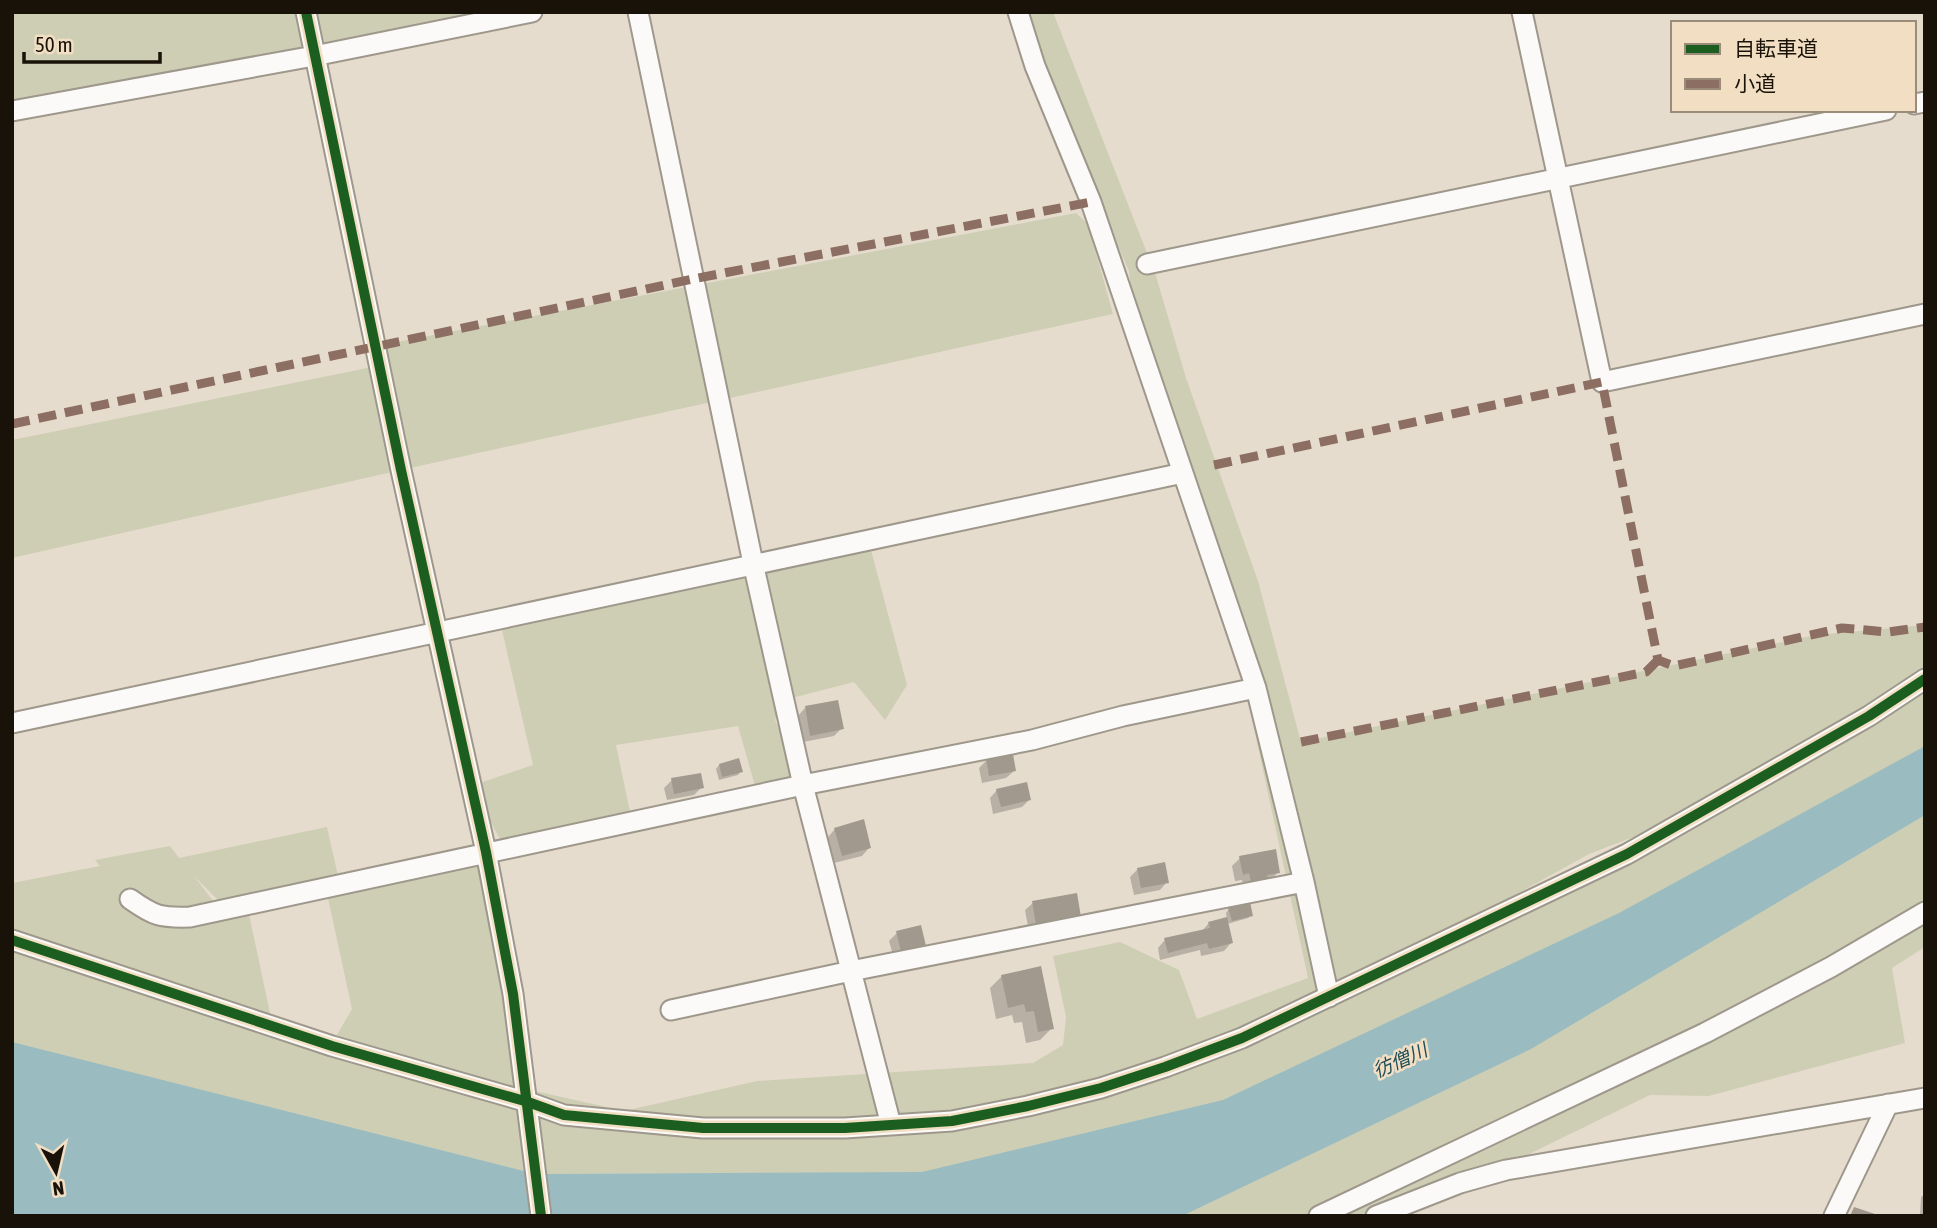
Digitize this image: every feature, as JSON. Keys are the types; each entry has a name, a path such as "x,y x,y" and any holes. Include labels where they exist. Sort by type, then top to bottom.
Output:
{"street":[{"path":"306,12 513,994 541,1216"},
{"path":"12,111 314,56 532,12"},
{"path":"638,12 753,563 803,785 891,1125"},
{"path":"1018,12 1035,66 1091,202 1256,688 1304,882 1329,997"},
{"path":"1522,12 1602,382 1925,314"},
{"path":"1147,264 1876,112"},
{"path":"12,723 1183,473"},
{"path":"12,940 332,1046 529,1107 564,1115 703,1128 845,1128 952,1121 1101,1088 1242,1038 1627,854 1869,716 1925,679"},
{"path":"130,899 149,913 165,917 190,917 803,785 1032,740 1123,716 1256,688"},
{"path":"671,1010 851,971 1304,882"},
{"path":"1319,1216 1705,1033 1831,967 1925,912"},
{"path":"1376,1216 1460,1183 1506,1170 1925,1098"},
{"path":"1834,1216 1888,1104"}],"green space":[{"path":"12,12 485,12 12,102"},
{"path":"1018,12 1053,12 1156,276 1186,378 1258,581 1301,742 1816,635 1925,625 1925,947 1892,968 1905,1043 1709,1096 1650,1095 1513,1162 1368,1216 755,1216 765,1173 536,1174 12,1050 12,883 100,866 95,860 170,846 179,858 327,827 338,876 221,903 194,876 220,910 247,905 273,1027 331,1045 352,1009 326,889 486,852 526,1089 624,1111 757,1081 1033,1063 1063,1045 1066,1017 1053,956 1120,942 1179,970 1197,1019 1308,978 1225,595 1135,328 1129,271 1027,39","holes":["1662,826 1549,891 1488,910 1589,854"]},
{"path":"1076,213 1088,224 1113,314 12,558 12,440 372,367 376,346"},
{"path":"868,539 907,685 885,720 854,682 784,700 775,720 803,785 755,786 738,726 616,745 632,821 501,841 471,786 533,765 501,626"}],"water":[{"name":"彷僧川","path":"1925,746 1925,815 1531,1049 1182,1216 12,1216 12,1042 536,1174 922,1172 1223,1100 1619,913"}],"building":[{"path":"838,700 844,729 810,736 805,706"},
{"path":"1013,754 1016,771 989,776 986,758"},
{"path":"739,758 743,772 722,777 719,764"},
{"path":"701,773 704,788 674,794 671,778"},
{"path":"1027,782 1031,800 1001,807 996,789"},
{"path":"864,819 871,848 842,856 834,828"},
{"path":"1276,849 1280,873 1267,875 1268,879 1251,882 1249,873 1243,875 1239,856"},
{"path":"1165,862 1169,883 1141,888 1137,868"},
{"path":"1077,893 1081,917 1036,925 1032,901"},
{"path":"1250,902 1253,916 1232,921 1228,908"},
{"path":"1227,917 1233,943 1209,949 1207,943 1168,953 1164,938 1210,928 1208,922"},
{"path":"921,925 926,946 901,952 896,931"},
{"path":"1041,966 1054,1029 1038,1032 1034,1011 1026,1012 1024,1004 1008,1008 1001,975"},
{"path":"1854,1207 1878,1215 1878,1216 1850,1216"}],"marked path":[{"path":"12,424 693,279 1091,202"},
{"path":"1214,465 1602,382 1658,660 1674,666 1842,628 1888,632 1925,627"},
{"path":"1301,742 1646,672 1658,660"}],"cycle path":[{"path":"306,12 401,470 486,852 513,994 541,1216"},
{"path":"12,940 332,1046 528,1102 564,1115 703,1128 845,1128 952,1121 1101,1088 1242,1038 1627,854 1869,716 1925,679"}]}
